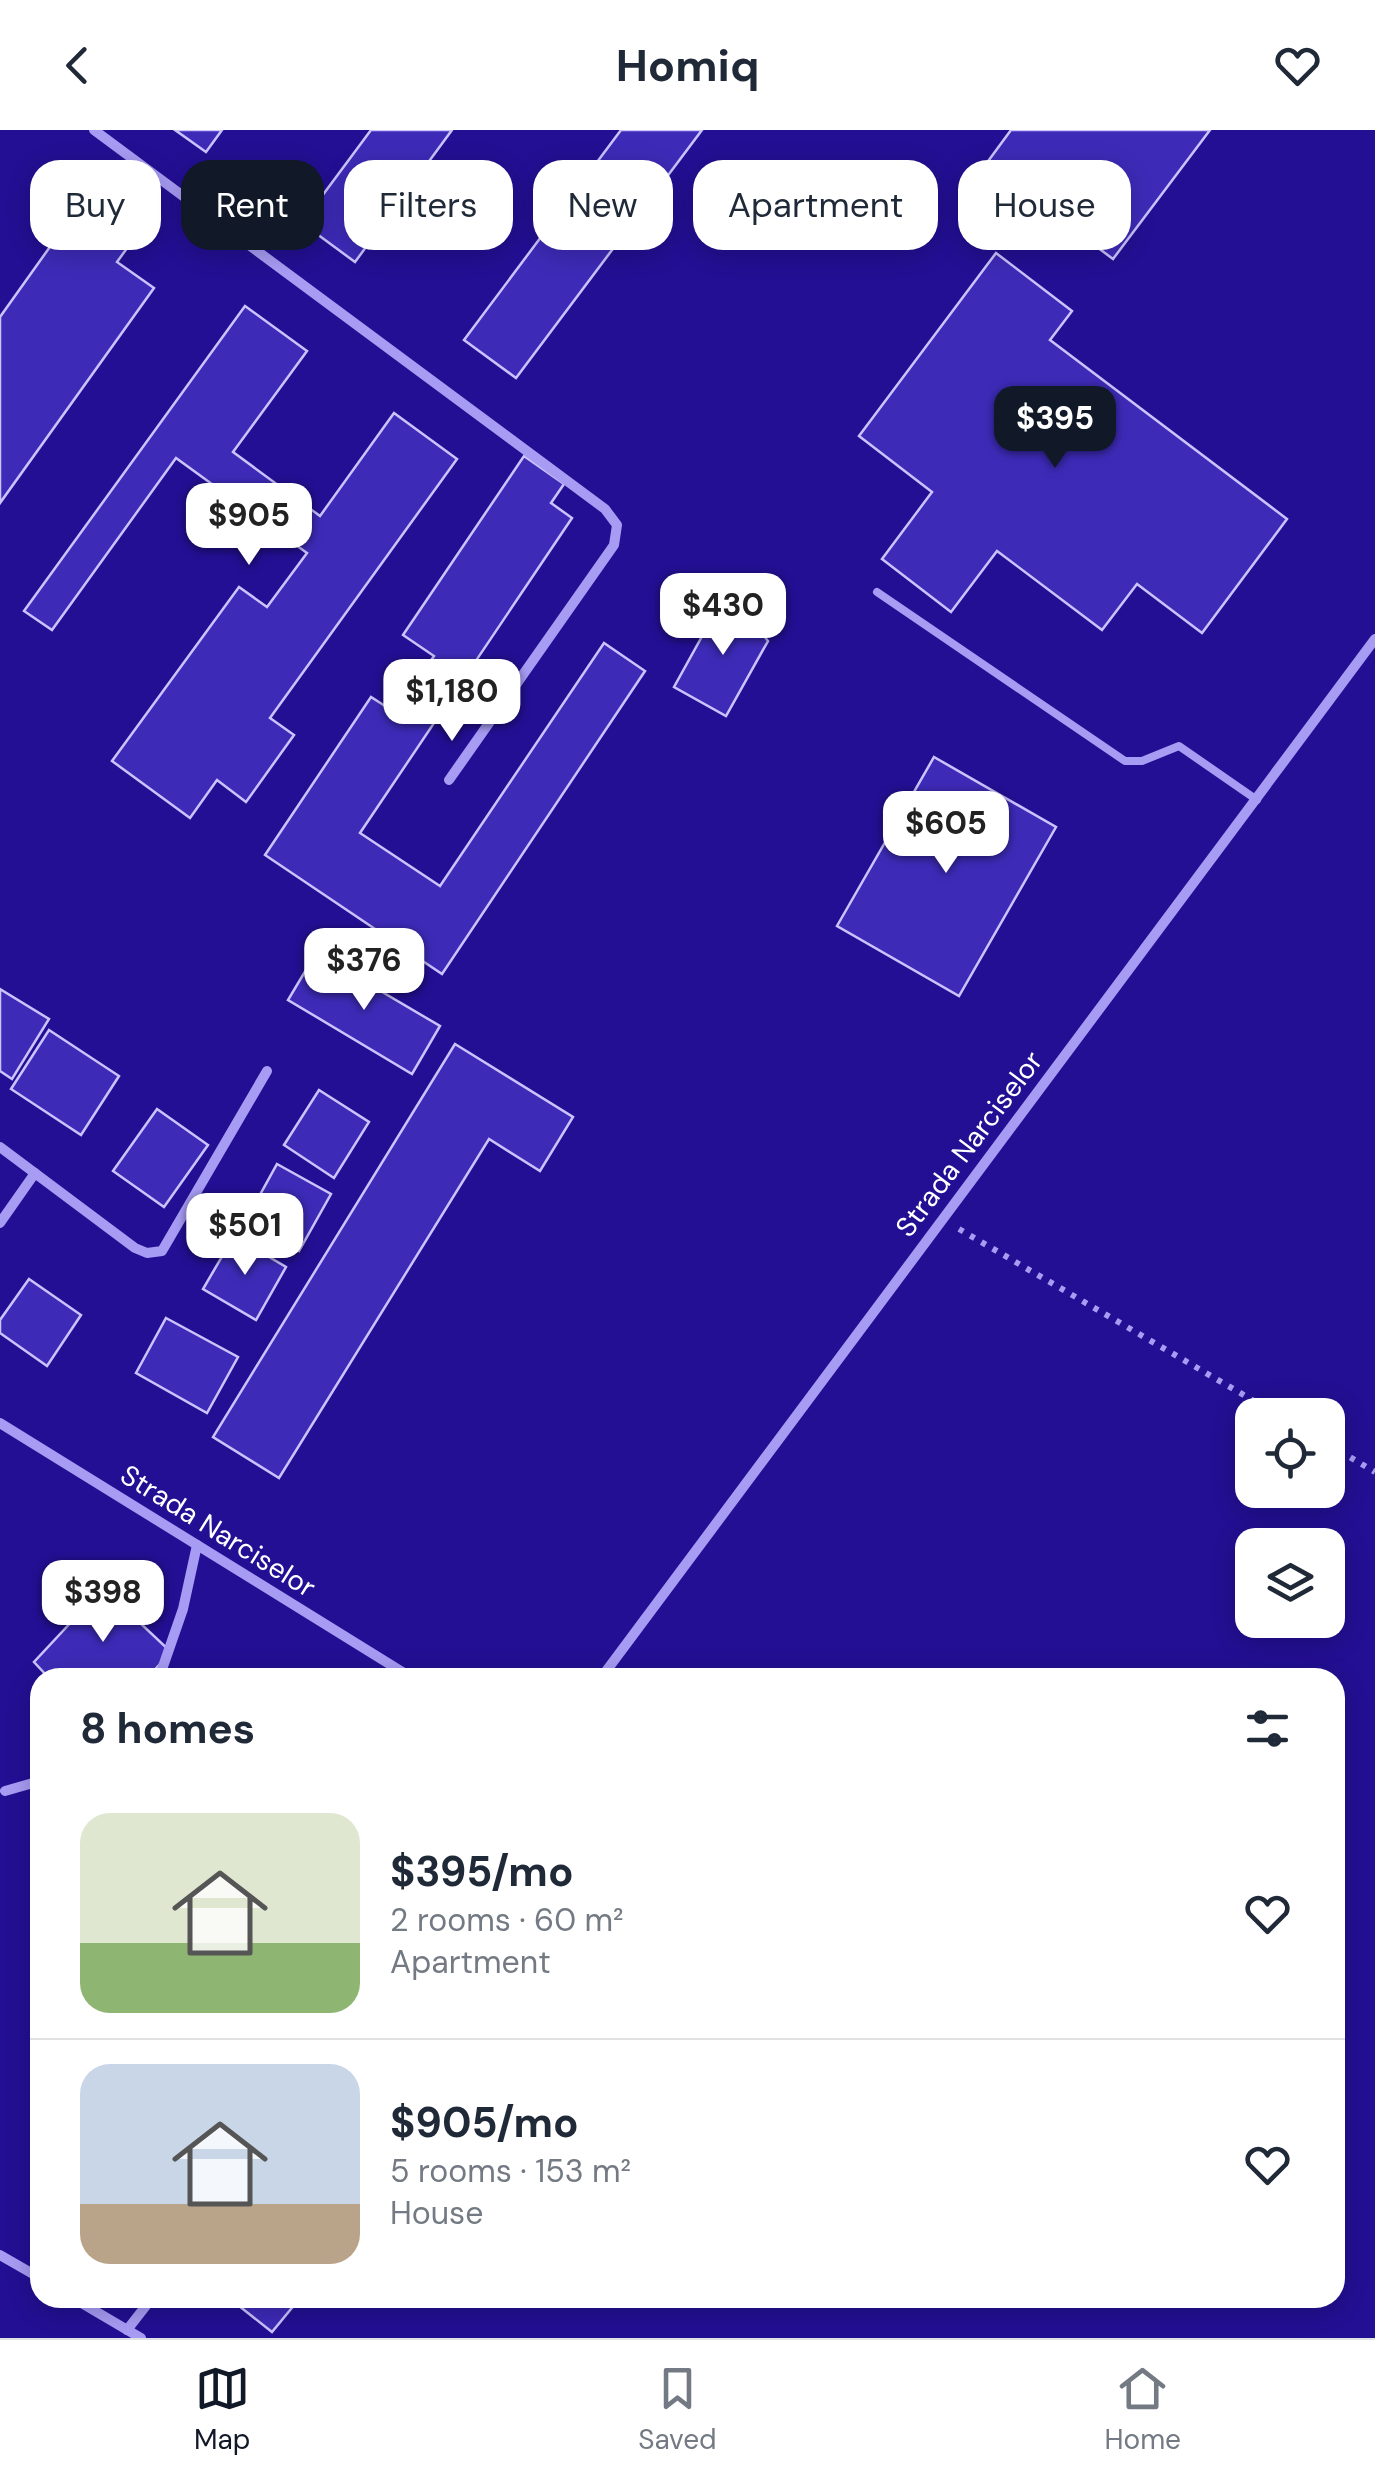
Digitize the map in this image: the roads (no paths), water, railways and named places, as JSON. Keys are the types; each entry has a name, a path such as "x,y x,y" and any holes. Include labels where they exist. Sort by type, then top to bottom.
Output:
{"street":[{"path":"94,130 605,509 616,525 614,545 449,780"},
{"name":"Strada Narciselor","path":"608,1668 1375,638"},
{"path":"0,1147 135,1248 146,1253 162,1251 267,1071"},
{"path":"0,1224 34,1173"},
{"name":"Strada Narciselor","path":"0,1423 396,1668"},
{"path":"162,1668 183,1608 197,1545"},
{"path":"5,1791 30,1784"},
{"path":"0,2255 30,2272"},
{"path":"89,2308 141,2338"},
{"path":"127,2330 144,2308"}],"lane":[{"path":"876,592 1125,761 1142,761 1179,746 1256,800"}]}
